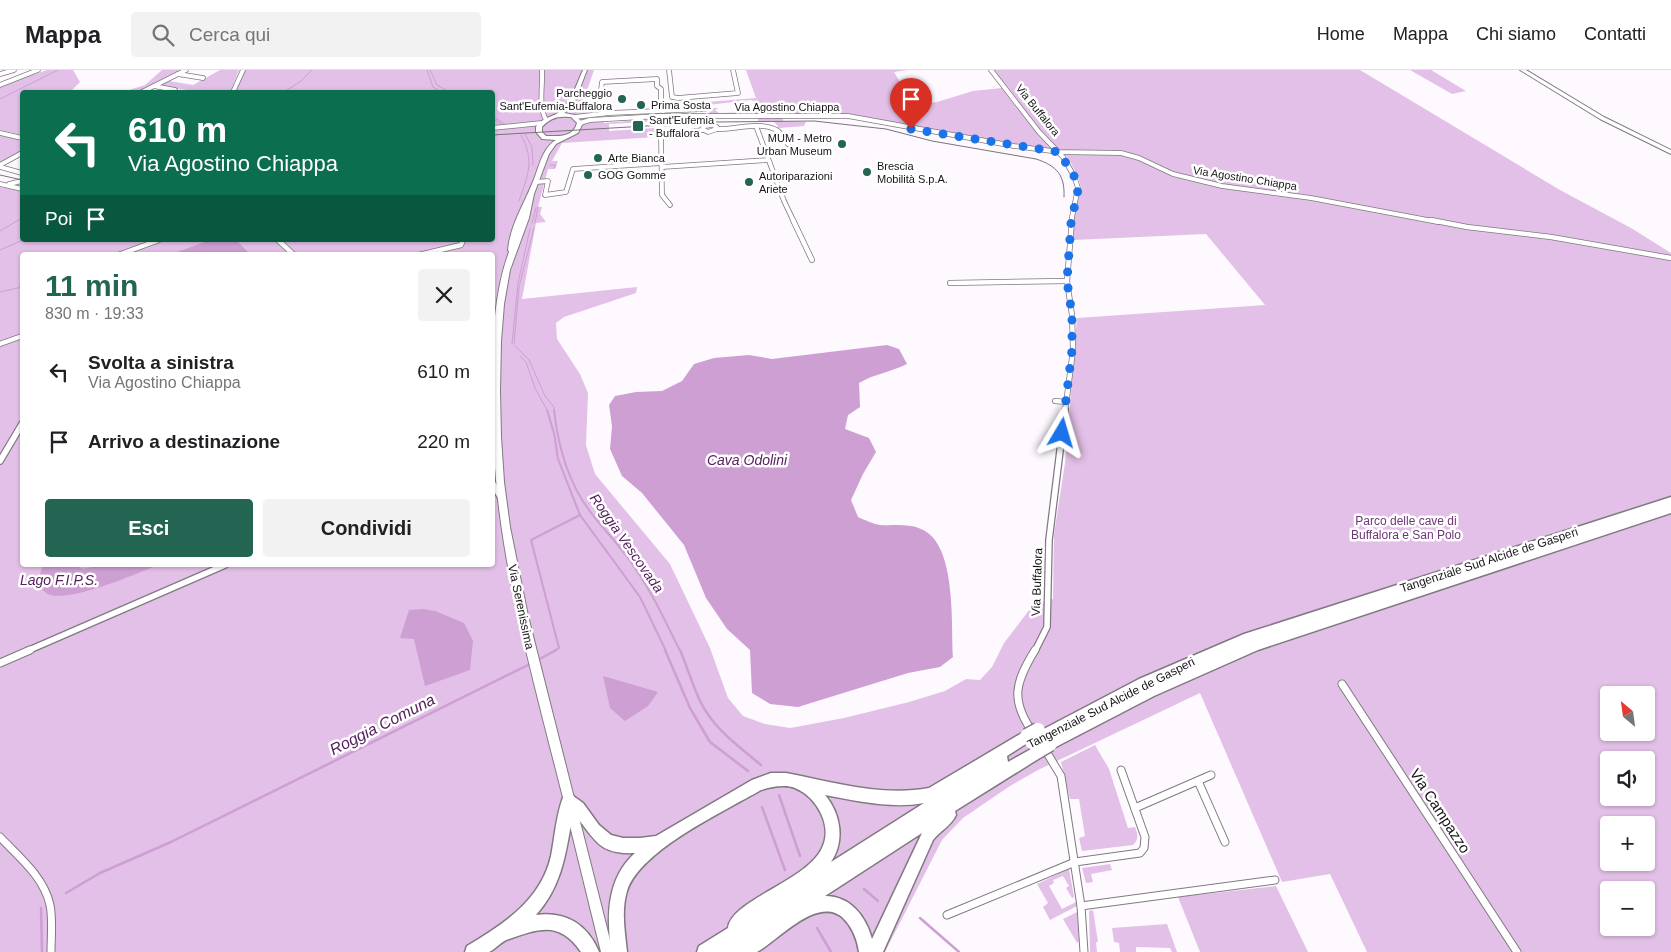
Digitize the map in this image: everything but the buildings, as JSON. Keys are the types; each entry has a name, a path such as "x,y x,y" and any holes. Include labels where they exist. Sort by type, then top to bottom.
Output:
{"highway":[{"name":"Tangenziale Sud Alcide de Gasperi","path":"725,947 873,842 1061,725 1142,684 1248,638 1671,501"},
{"name":"Tangenziale Sud Alcide de Gasperi","path":"705,952 725,947 1019,762 1038,740 1254,646 1671,510"},
{"path":"619,952 616,922 618,895 635,861 656,843 757,785 771,780 798,782 891,798 919,798 932,794 1038,740"},
{"path":"875,952 928,835 934,827 997,784 1019,762"},
{"path":"725,947 747,914 810,873 823,861 829,851 833,830 830,815 824,804 815,794 798,782"},
{"path":"507,932 541,896 554,874 563,822 569,800 584,812 596,832 606,840 619,845 633,846 656,843"},
{"path":"743,952 802,912 817,905 829,904 839,906 855,918 865,937 867,952"},
{"path":"473,952 507,932 540,921 558,921 569,926 591,952"}],"main road":[{"path":"557,116 570,106 585,70"},
{"path":"551,146 576,131 580,123 574,117 570,106"},
{"path":"557,116 574,117"},
{"path":"547,139 562,138"},
{"name":"Via Serenissima","path":"495,397 502,303 514,230 551,146"},
{"name":"Via Serenissima","path":"511,255 523,227 531,193"},
{"path":"521,212 520,224 523,227"},
{"name":"Via Serenissima","path":"495,421 502,498 520,608 569,800"}],"street":[{"path":"0,74 14,70"},
{"path":"0,85 38,70"},
{"path":"146,90 186,70"},
{"path":"235,90 243,70"},
{"path":"538,130 544,119 541,111 543,93 542,70"},
{"path":"669,70 673,98 738,93 732,70"},
{"name":"Via Buffalora","path":"991,70 1039,132 1059,152 1074,176 1078,188 1071,223 1067,281 1072,315 1072,350 1049,540 1047,627 1043,638 1018,681 1016,695 1019,712 1023,720 1059,770 1075,862 1081,906 1084,952"},
{"path":"1522,70 1602,118 1671,152"},
{"path":"178,74 203,78"},
{"path":"601,90 602,82 657,79 657,86 661,90 661,108 663,111"},
{"path":"154,86 175,90"},
{"path":"701,95 709,125"},
{"path":"574,117 610,113 705,109"},
{"path":"495,130 528,126 557,116"},
{"name":"Via Agostino Chiappa","path":"580,123 590,120 707,116 848,116 911,129 1059,152 1121,154 1138,158 1173,174 1222,186 1311,198 1467,227 1551,237 1671,258"},
{"path":"703,130 703,127 709,125 716,126 717,129"},
{"path":"528,126 538,130 551,146"},
{"path":"756,126 784,201 812,260"},
{"path":"670,205 662,195 661,136 703,130 708,132 717,129 730,130 756,126 770,128 780,134 788,144"},
{"path":"0,133 20,138"},
{"path":"0,166 20,155"},
{"path":"536,182 548,182 545,195 562,194 566,192 573,169 768,160"},
{"path":"0,166 20,172"},
{"path":"1,184 20,181"},
{"path":"1,184 20,189"},
{"path":"126,252 154,242"},
{"path":"280,242 291,252"},
{"path":"433,252 461,246 462,242"},
{"path":"950,283 1067,281"},
{"path":"0,344 20,337"},
{"path":"1055,400 1066,402"},
{"path":"0,461 20,427"},
{"path":"495,487 502,498"},
{"path":"0,663 220,567"},
{"name":"Via Campazzo","path":"1342,684 1517,952"},
{"path":"947,916 1075,862 1137,854 1143,851 1146,846 1145,837 1121,770"},
{"path":"1135,808 1211,775"},
{"path":"1198,781 1225,842"},
{"name":"Via Serenissima","path":"569,800 607,952"},
{"path":"0,837 17,854 46,891 50,906 51,952"},
{"path":"1081,906 1276,880"}],"green space":[{"path":"47,70 73,70 80,82 72,90 20,90 20,135 0,130 0,86"},
{"path":"162,70 180,70 141,90 129,90 145,85"},
{"path":"220,70 239,70 231,90 188,90 158,86 169,81 193,85"},
{"name":"Parco delle cave di Buffalora e San Polo","path":"244,70 594,70 581,108 586,112 595,112 593,120 604,120 604,123 674,118 705,119 706,124 663,127 663,121 609,124 609,131 656,128 656,137 562,143 552,161 558,161 555,169 548,169 538,207 542,207 540,214 546,222 536,223 522,299 637,287 636,293 564,317 556,323 557,339 580,374 588,393 586,445 595,474 670,564 710,648 728,698 743,716 765,724 790,728 844,718 909,702 945,691 966,679 980,680 992,667 1004,643 1033,605 1053,599 1054,534 1065,463 1077,318 1265,305 1206,234 1073,240 1075,211 1081,188 1078,176 1066,155 1050,150 850,115 710,114 708,108 718,108 715,110 719,113 756,112 754,101 750,100 708,105 707,102 756,98 746,70 907,70 894,72 914,105 937,102 973,91 1002,88 988,70 1360,70 1560,190 1631,228 1671,253 1671,952 1367,952 1330,874 1282,882 1200,693 1038,770 1010,786 963,818 942,840 885,952 0,952 0,187 20,191 20,242 495,242 495,90 236,90"},
{"path":"1410,70 1431,70 1466,91 1452,94"},
{"path":"783,117 783,121 806,122 804,126 776,128 778,126 773,121 758,121 758,118"},
{"path":"0,135 20,140 20,152 0,163"},
{"path":"1095,745 1109,769 1128,828 1135,827 1137,832 1136,841 1133,845 1082,851 1079,838 1085,836 1079,799 1070,799 1061,762"},
{"path":"1110,864 1112,870 1091,874 1093,882 1086,883 1082,868"},
{"path":"1069,869 1074,897 1072,898 1066,888 1069,886 1063,876 1053,880 1054,883 1049,886 1062,909 1076,902 1077,906 1050,920 1043,907 1048,903 1037,884"},
{"path":"1276,886 1308,952 1200,952 1178,897"},
{"path":"1093,910 1098,942 1096,942 1097,952 1090,952 1089,911"},
{"path":"1077,912 1079,941 1077,943 1063,919"},
{"path":"1167,924 1177,952 1172,952 1170,948 1136,947 1136,952 1120,952 1119,943 1114,942 1112,928"}],"water":[{"path":"205,242 238,242 248,252 177,252"},
{"name":"Cava Odolini","path":"887,345 899,349 907,364 859,383 860,407 848,415 845,429 869,438 876,452 851,500 858,517 880,525 916,527 933,537 941,550 950,586 953,657 940,667 908,673 798,707 770,704 752,693 750,650 727,629 706,598 684,545 642,493 622,476 610,449 612,426 609,405 615,396 636,392 662,391 682,381 694,364 714,358 749,355 772,359"},
{"name":"Lago F.I.P.S.","path":"42,567 79,567 83,569 92,567 153,567 89,591 61,596 47,594 41,589 40,574"},
{"path":"423,609 435,611 464,623 473,641 470,670 425,686 414,639 400,638 409,610"},
{"path":"603,676 658,692 648,706 625,721 610,708"}],"waterway":[{"path":"0,99 58,70"},
{"path":"287,90 301,81 312,70"},
{"name":"Roggia Comuna","path":"427,70 433,87 438,90"},
{"name":"Roggia Vescovada","path":"430,70 437,85 446,90"},
{"name":"Roggia Vescovada","path":"495,118 505,124"},
{"name":"Roggia Vescovada","path":"495,120 502,124"},
{"name":"Roggia Vescovada","path":"525,134 532,147 533,165"},
{"name":"Roggia Comuna","path":"519,201 529,168 528,153 521,135"},
{"name":"Roggia Vescovada","path":"550,165 556,165 554,168"},
{"name":"Roggia Vescovada","path":"535,223 538,207"},
{"name":"Roggia Vescovada","path":"532,223 536,208"},
{"path":"0,231 20,219"},
{"name":"Roggia Vescovada","path":"514,344 519,287 534,228"},
{"name":"Roggia Vescovada","path":"512,344 518,283 530,229"},
{"path":"0,250 20,241"},
{"path":"0,292 20,287"},
{"name":"Roggia Vescovada","path":"515,346 529,360 545,396 554,407 554,410"},
{"name":"Roggia Comuna","path":"520,356 526,362 535,388 547,410"},
{"name":"Roggia Comuna","path":"547,410 554,433 558,459 580,515"},
{"name":"Roggia Vescovada","path":"554,410 561,450 575,487 589,510 636,569 656,603 680,651"},
{"name":"Roggia Comuna","path":"554,651 559,648 531,540 580,515"},
{"name":"Roggia Comuna","path":"580,515 640,597 666,651"},
{"name":"Roggia Comuna","path":"538,660 556,650"},
{"name":"Roggia Comuna","path":"665,650 690,708 710,742 748,771"},
{"name":"Roggia Vescovada","path":"680,650 705,711 727,736 761,765"},
{"name":"Roggia Comuna","path":"66,893 100,873 171,842 530,664"},
{"name":"Roggia Vescovada","path":"779,795 800,856"},
{"name":"Roggia Comuna","path":"762,807 785,870"},
{"name":"Roggia Vescovada","path":"864,889 878,901"},
{"name":"Roggia Comuna","path":"41,908 42,952"},
{"name":"Roggia Vescovada","path":"920,918 959,952"},
{"name":"Roggia Comuna","path":"817,928 831,952"}],"railway":[{"path":"495,135 715,122 814,121 886,129 932,141 1036,159 1058,172 1063,183 1064,197"},
{"path":"0,175 20,180"}],"place":[{"name":"Parcheggio Sant'Eufemia-Buffalora","path":"622,99"},
{"name":"Prima Sosta","path":"641,105"},
{"name":"Sant'Eufemia - Buffalora","path":"638,126"},
{"name":"MUM - Metro Urban Museum","path":"842,144"},
{"name":"Arte Bianca","path":"598,158"},
{"name":"Brescia Mobilità S.p.A.","path":"867,172"},
{"name":"GOG Gomme","path":"588,175"},
{"name":"Autoriparazioni Ariete","path":"749,182"}],"route":[{"path":"911,129 1059,152 1074,176 1078,190 1071,223 1067,281 1072,315 1072,350 1062,433"}]}
